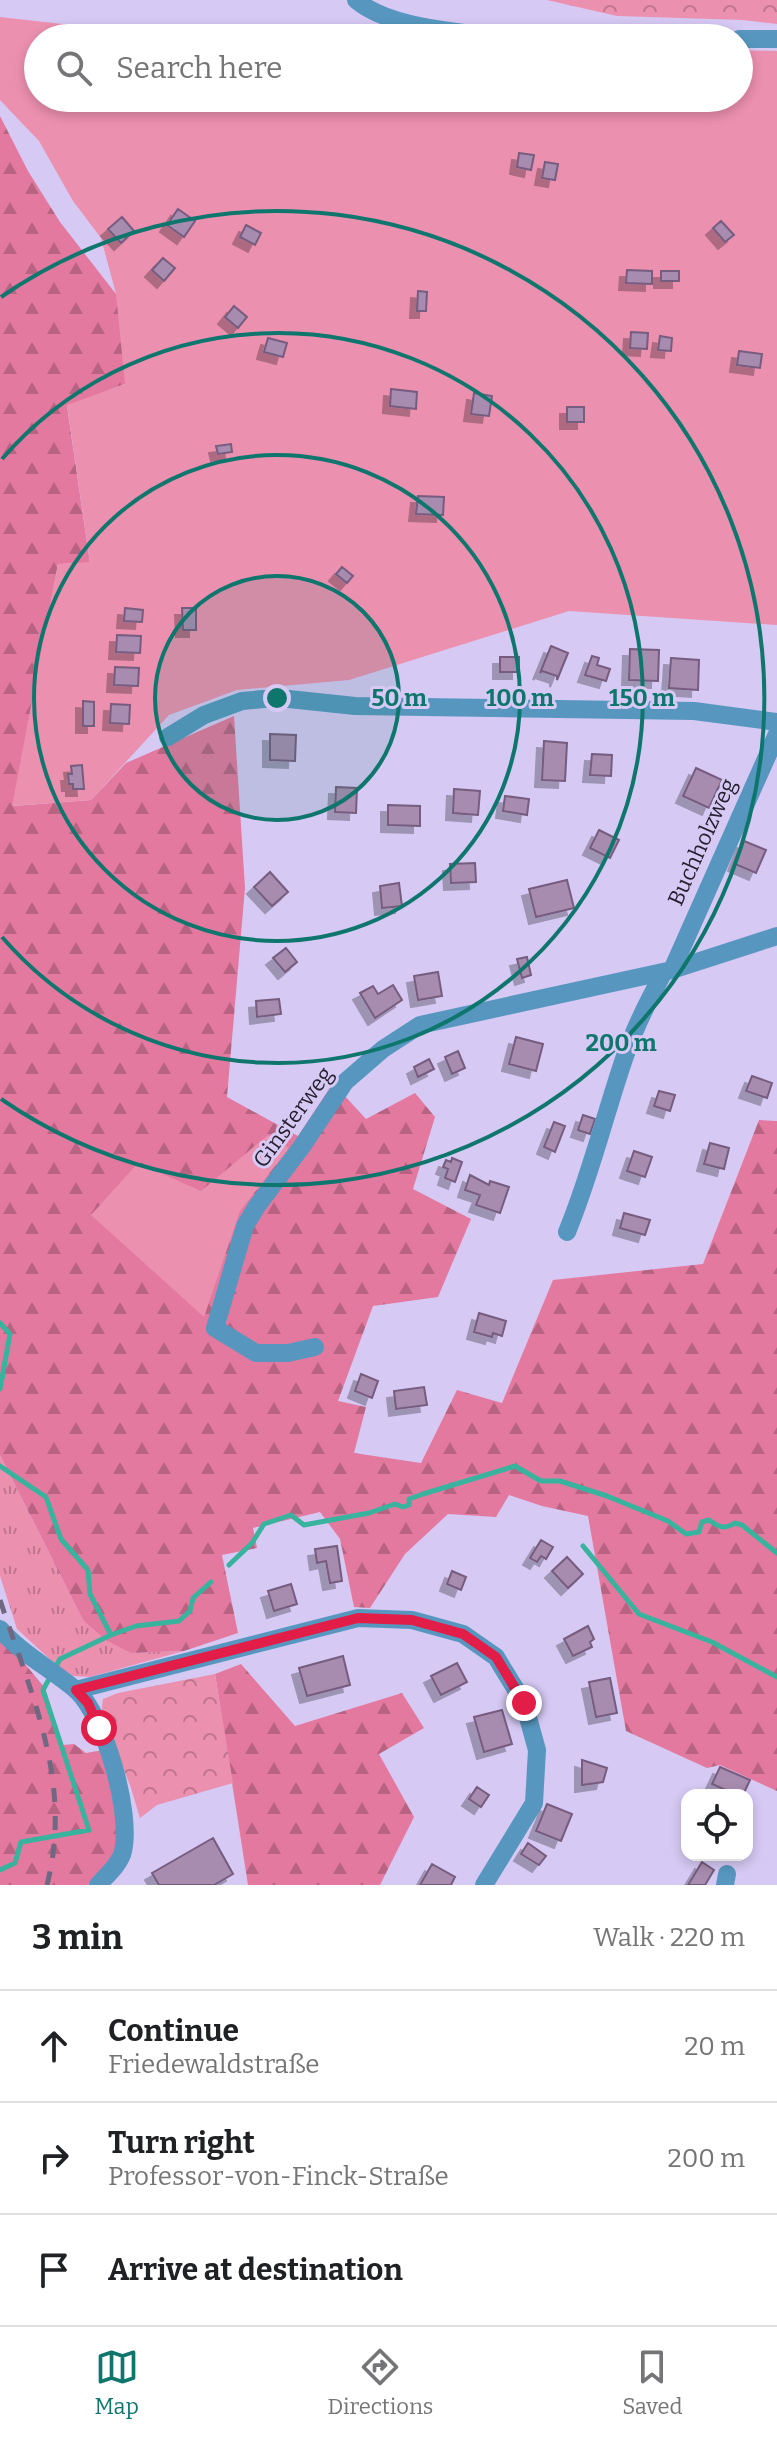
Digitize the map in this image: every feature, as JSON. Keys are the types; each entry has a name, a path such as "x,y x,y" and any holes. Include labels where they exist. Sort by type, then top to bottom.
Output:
{"street":[{"path":"356,0 372,12 423,24"},
{"path":"753,39 777,39"},
{"path":"168,737 204,715 242,701 263,699 355,706 694,711 777,722"},
{"name":"Buchholzweg","path":"567,1232 644,1009 668,971 777,734"},
{"name":"Ginsterweg","path":"315,1347 288,1353 256,1353 215,1328 245,1226 345,1082 383,1049 420,1025 668,971 777,936"},
{"path":"76,1690 358,1618 412,1620 463,1634 496,1657 524,1703 537,1750 534,1803 484,1885"},
{"path":"0,1629 35,1662 76,1690 88,1703 107,1748 124,1802 124,1850 98,1885"}],"green space":[{"path":"547,0 777,0 777,24 617,16"},
{"path":"0,17 62,24 24,24 24,112 753,112 753,50 777,51 777,625 569,611 349,680 237,690 169,715 91,800 12,806 58,564 90,562 67,405 125,384 116,294 101,238 73,201 39,141 0,100"},
{"path":"0,116 28,171 60,222 116,294 127,348 125,384 67,406 90,563 58,564 13,806 91,800 126,763 234,716 245,888 227,1097 298,1136 333,1083 366,1119 415,1093 435,1117 413,1189 471,1219 438,1297 373,1306 338,1401 366,1407 354,1453 421,1463 457,1390 502,1403 553,1280 703,1264 759,1120 777,1121 777,1791 720,1765 707,1768 626,1731 588,1516 509,1495 496,1517 448,1514 405,1554 370,1608 354,1607 340,1539 320,1512 253,1528 257,1548 222,1555 238,1633 184,1651 131,1653 106,1640 83,1620 0,1455"},
{"path":"268,1135 289,1148 240,1211 204,1317 91,1215 138,1163 201,1191"},
{"path":"0,1455 83,1620 131,1653 184,1651 90,1677 73,1676 17,1629 0,1576"},
{"path":"0,1634 45,1688 63,1745 74,1744 86,1753 103,1750 121,1843 109,1864 88,1885 0,1885"},
{"path":"241,1664 295,1726 402,1693 424,1728 379,1754 414,1817 380,1885 248,1885 215,1674"},
{"path":"215,1674 233,1783 157,1805 140,1818 101,1714 103,1699 118,1693"}],"building":[{"path":"519,153 534,155 531,170 517,167"},
{"path":"545,162 558,164 555,180 542,178"},
{"path":"178,209 195,221 184,237 167,225"},
{"path":"122,217 134,231 121,243 108,229"},
{"path":"721,221 734,235 725,242 713,228"},
{"path":"246,225 261,233 255,245 240,237"},
{"path":"163,258 175,268 164,281 152,270"},
{"path":"627,270 652,271 652,284 626,283"},
{"path":"661,271 679,271 679,281 661,281"},
{"path":"418,291 427,292 426,311 417,311"},
{"path":"234,306 247,317 238,328 225,317"},
{"path":"631,332 648,333 647,349 630,348"},
{"path":"660,336 672,338 671,351 658,350"},
{"path":"268,338 287,343 283,357 264,352"},
{"path":"739,351 762,354 760,368 737,365"},
{"path":"391,389 417,392 416,409 390,406"},
{"path":"474,393 492,396 489,416 471,414"},
{"path":"567,407 584,407 584,422 567,422"},
{"path":"231,444 232,452 218,454 216,446"},
{"path":"418,496 444,497 443,515 416,514"},
{"path":"342,567 353,576 347,583 336,574"},
{"path":"125,608 143,610 142,622 124,621"},
{"path":"182,608 196,608 196,630 183,630"},
{"path":"117,635 141,636 140,653 116,652"},
{"path":"551,646 568,653 557,680 557,676 540,673"},
{"path":"630,649 659,650 658,681 629,680"},
{"path":"592,656 599,658 597,665 610,669 606,681 585,675"},
{"path":"500,657 519,657 519,672 500,672"},
{"path":"671,658 699,660 698,690 669,688"},
{"path":"115,667 139,668 138,686 114,685"},
{"path":"83,701 94,702 94,726 83,726"},
{"path":"111,704 130,705 129,724 110,723"},
{"path":"270,734 296,735 295,761 270,760"},
{"path":"544,741 567,743 565,781 542,780"},
{"path":"592,754 612,755 611,776 590,775"},
{"path":"82,765 84,789 73,789 68,774 72,774 71,766"},
{"path":"696,768 722,780 709,808 683,796"},
{"path":"336,787 357,788 356,813 335,812"},
{"path":"454,789 480,791 478,815 453,813"},
{"path":"505,796 529,799 527,815 503,811"},
{"path":"388,805 420,806 420,826 388,825"},
{"path":"599,830 619,840 610,858 590,848"},
{"path":"744,841 766,850 756,873 735,864"},
{"path":"475,863 476,882 451,883 450,864"},
{"path":"270,872 288,892 272,906 254,887"},
{"path":"567,880 574,908 536,917 529,889"},
{"path":"399,883 402,906 382,908 380,886"},
{"path":"286,948 297,962 285,972 273,958"},
{"path":"527,957 531,975 522,978 517,959"},
{"path":"438,972 442,996 418,1000 414,976"},
{"path":"393,985 402,1000 375,1018 360,993 373,986 378,994"},
{"path":"279,999 281,1014 257,1017 256,1001"},
{"path":"516,1037 543,1044 536,1071 509,1064"},
{"path":"458,1051 465,1068 452,1074 445,1057"},
{"path":"429,1059 434,1069 418,1077 414,1067"},
{"path":"752,1076 772,1083 767,1098 746,1091"},
{"path":"659,1091 675,1095 670,1111 654,1106"},
{"path":"583,1115 595,1119 590,1134 578,1130"},
{"path":"554,1122 565,1126 555,1152 544,1147"},
{"path":"710,1143 729,1148 724,1169 704,1164"},
{"path":"634,1151 652,1157 645,1177 627,1171"},
{"path":"452,1158 462,1162 455,1182 445,1178 448,1169 443,1167 446,1160 451,1162"},
{"path":"470,1175 489,1185 490,1181 509,1187 500,1213 476,1205 480,1195 465,1190"},
{"path":"624,1213 650,1220 645,1235 620,1228"},
{"path":"479,1313 506,1321 502,1336 493,1333 492,1337 474,1332"},
{"path":"361,1374 378,1381 372,1398 355,1391"},
{"path":"424,1387 427,1405 396,1409 394,1391"},
{"path":"541,1540 553,1547 546,1559 541,1556 537,1562 530,1558"},
{"path":"337,1546 342,1581 330,1583 326,1561 317,1563 315,1549"},
{"path":"567,1557 583,1574 568,1588 552,1571"},
{"path":"452,1571 466,1577 461,1590 447,1584"},
{"path":"291,1584 297,1604 274,1611 268,1591"},
{"path":"588,1626 594,1639 590,1642 592,1647 573,1656 564,1639"},
{"path":"343,1656 350,1685 307,1696 299,1668"},
{"path":"457,1663 467,1682 441,1695 431,1676"},
{"path":"610,1678 617,1713 596,1717 589,1682"},
{"path":"502,1710 512,1744 484,1752 474,1717"},
{"path":"582,1760 607,1768 603,1782 582,1785"},
{"path":"720,1767 750,1780 746,1789 723,1789 712,1784"},
{"path":"477,1787 489,1795 481,1807 469,1799"},
{"path":"547,1804 572,1814 561,1841 536,1831"},
{"path":"213,1838 233,1874 214,1885 159,1885 152,1873"},
{"path":"528,1843 546,1856 539,1865 521,1854"},
{"path":"702,1862 714,1870 705,1885 688,1885"},
{"path":"432,1864 455,1877 451,1885 420,1885"}],"waterway":[{"path":"0,1323 10,1334 0,1389"},
{"path":"0,1466 46,1497 61,1539 88,1570 90,1594 111,1635 60,1659 43,1690 89,1830 21,1842 15,1863 0,1870"},
{"path":"229,1565 252,1543 264,1524 291,1515 304,1525 369,1513 395,1504 403,1507 409,1505 409,1499 515,1466 541,1481 560,1481 607,1496 668,1521 686,1534 699,1532 702,1522 709,1520 722,1527 735,1523 742,1525 777,1553"},
{"path":"583,1546 639,1614 712,1642 777,1677"},
{"path":"111,1635 136,1626 179,1621 190,1611 193,1598 211,1582"}],"railway":[{"path":"0,1600 36,1706 52,1775 54,1847 47,1885"}],"route":[{"path":"99,1728 88,1703 76,1690 358,1618 412,1620 463,1634 496,1657 524,1703"}]}
